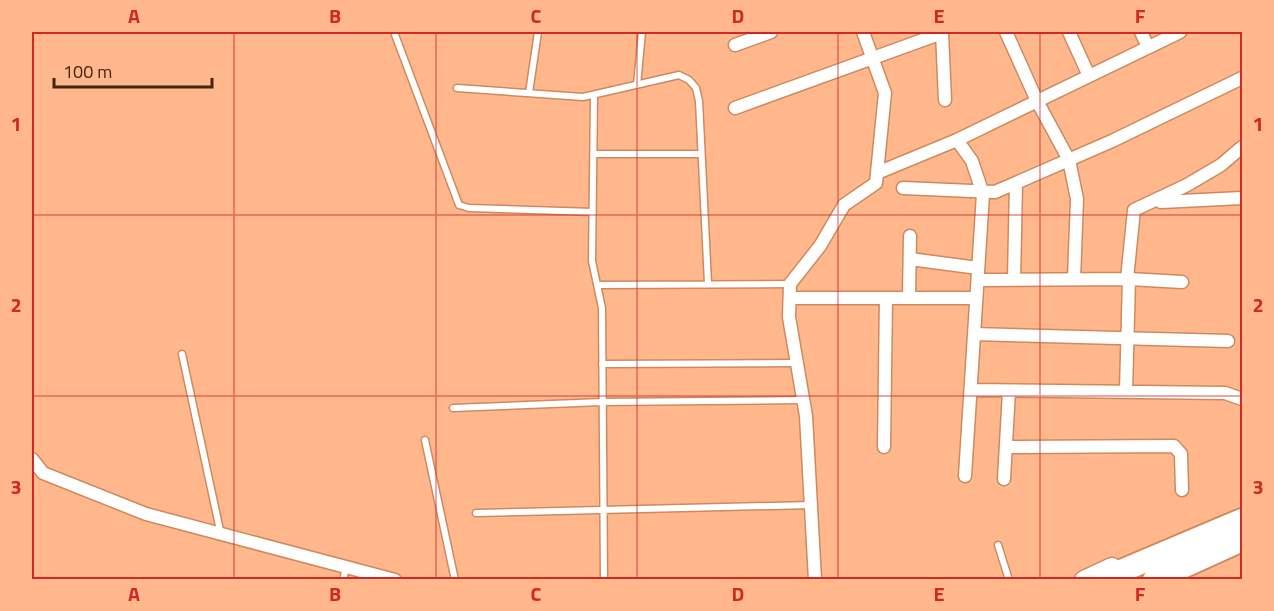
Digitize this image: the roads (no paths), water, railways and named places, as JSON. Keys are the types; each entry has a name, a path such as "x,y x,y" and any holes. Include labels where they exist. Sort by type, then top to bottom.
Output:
{"highway":[{"path":"1100,579 1242,520"},
{"path":"1154,579 1242,540"}],"street":[{"path":"735,45 771,32"},
{"path":"815,579 804,400 789,317 790,284 820,246 844,205 874,186 885,93 863,32"},
{"path":"735,108 942,32 945,100"},
{"path":"1006,32 1037,101 1068,160 1077,199 1074,279"},
{"path":"1069,32 1089,76"},
{"path":"1141,32 1148,47"},
{"path":"877,173 957,140 1180,32"},
{"path":"903,188 983,194 995,192 1242,78"},
{"path":"957,140 972,161 983,194 965,476"},
{"path":"1126,392 1131,216 1134,210 1182,188 1221,165 1242,147"},
{"path":"1014,280 1016,183"},
{"path":"1147,203 1242,198"},
{"path":"909,298 910,236"},
{"path":"910,259 1014,280 1128,279 1182,282"},
{"path":"790,298 976,298"},
{"path":"884,447 886,298"},
{"path":"974,334 1228,341"},
{"path":"970,390 1225,393 1242,399"},
{"path":"1004,479 1009,391"},
{"path":"1006,447 1174,446 1181,454 1182,490"},
{"path":"32,459 43,473 146,514 344,573 395,579"},
{"path":"1084,579 1242,509"}],"lane":[{"path":"394,32 459,206 593,212"},
{"path":"529,93 538,32"},
{"path":"637,85 642,32"},
{"path":"457,88 594,97 679,75 690,80 696,88 699,101 708,283"},
{"path":"594,97 592,261 602,308 604,579"},
{"path":"594,154 700,154"},
{"path":"597,285 790,284"},
{"path":"182,354 221,535"},
{"path":"602,364 797,363"},
{"path":"453,408 602,402 804,400"},
{"path":"425,440 455,579"},
{"path":"476,513 811,505"},
{"path":"998,545 1009,579"}]}
